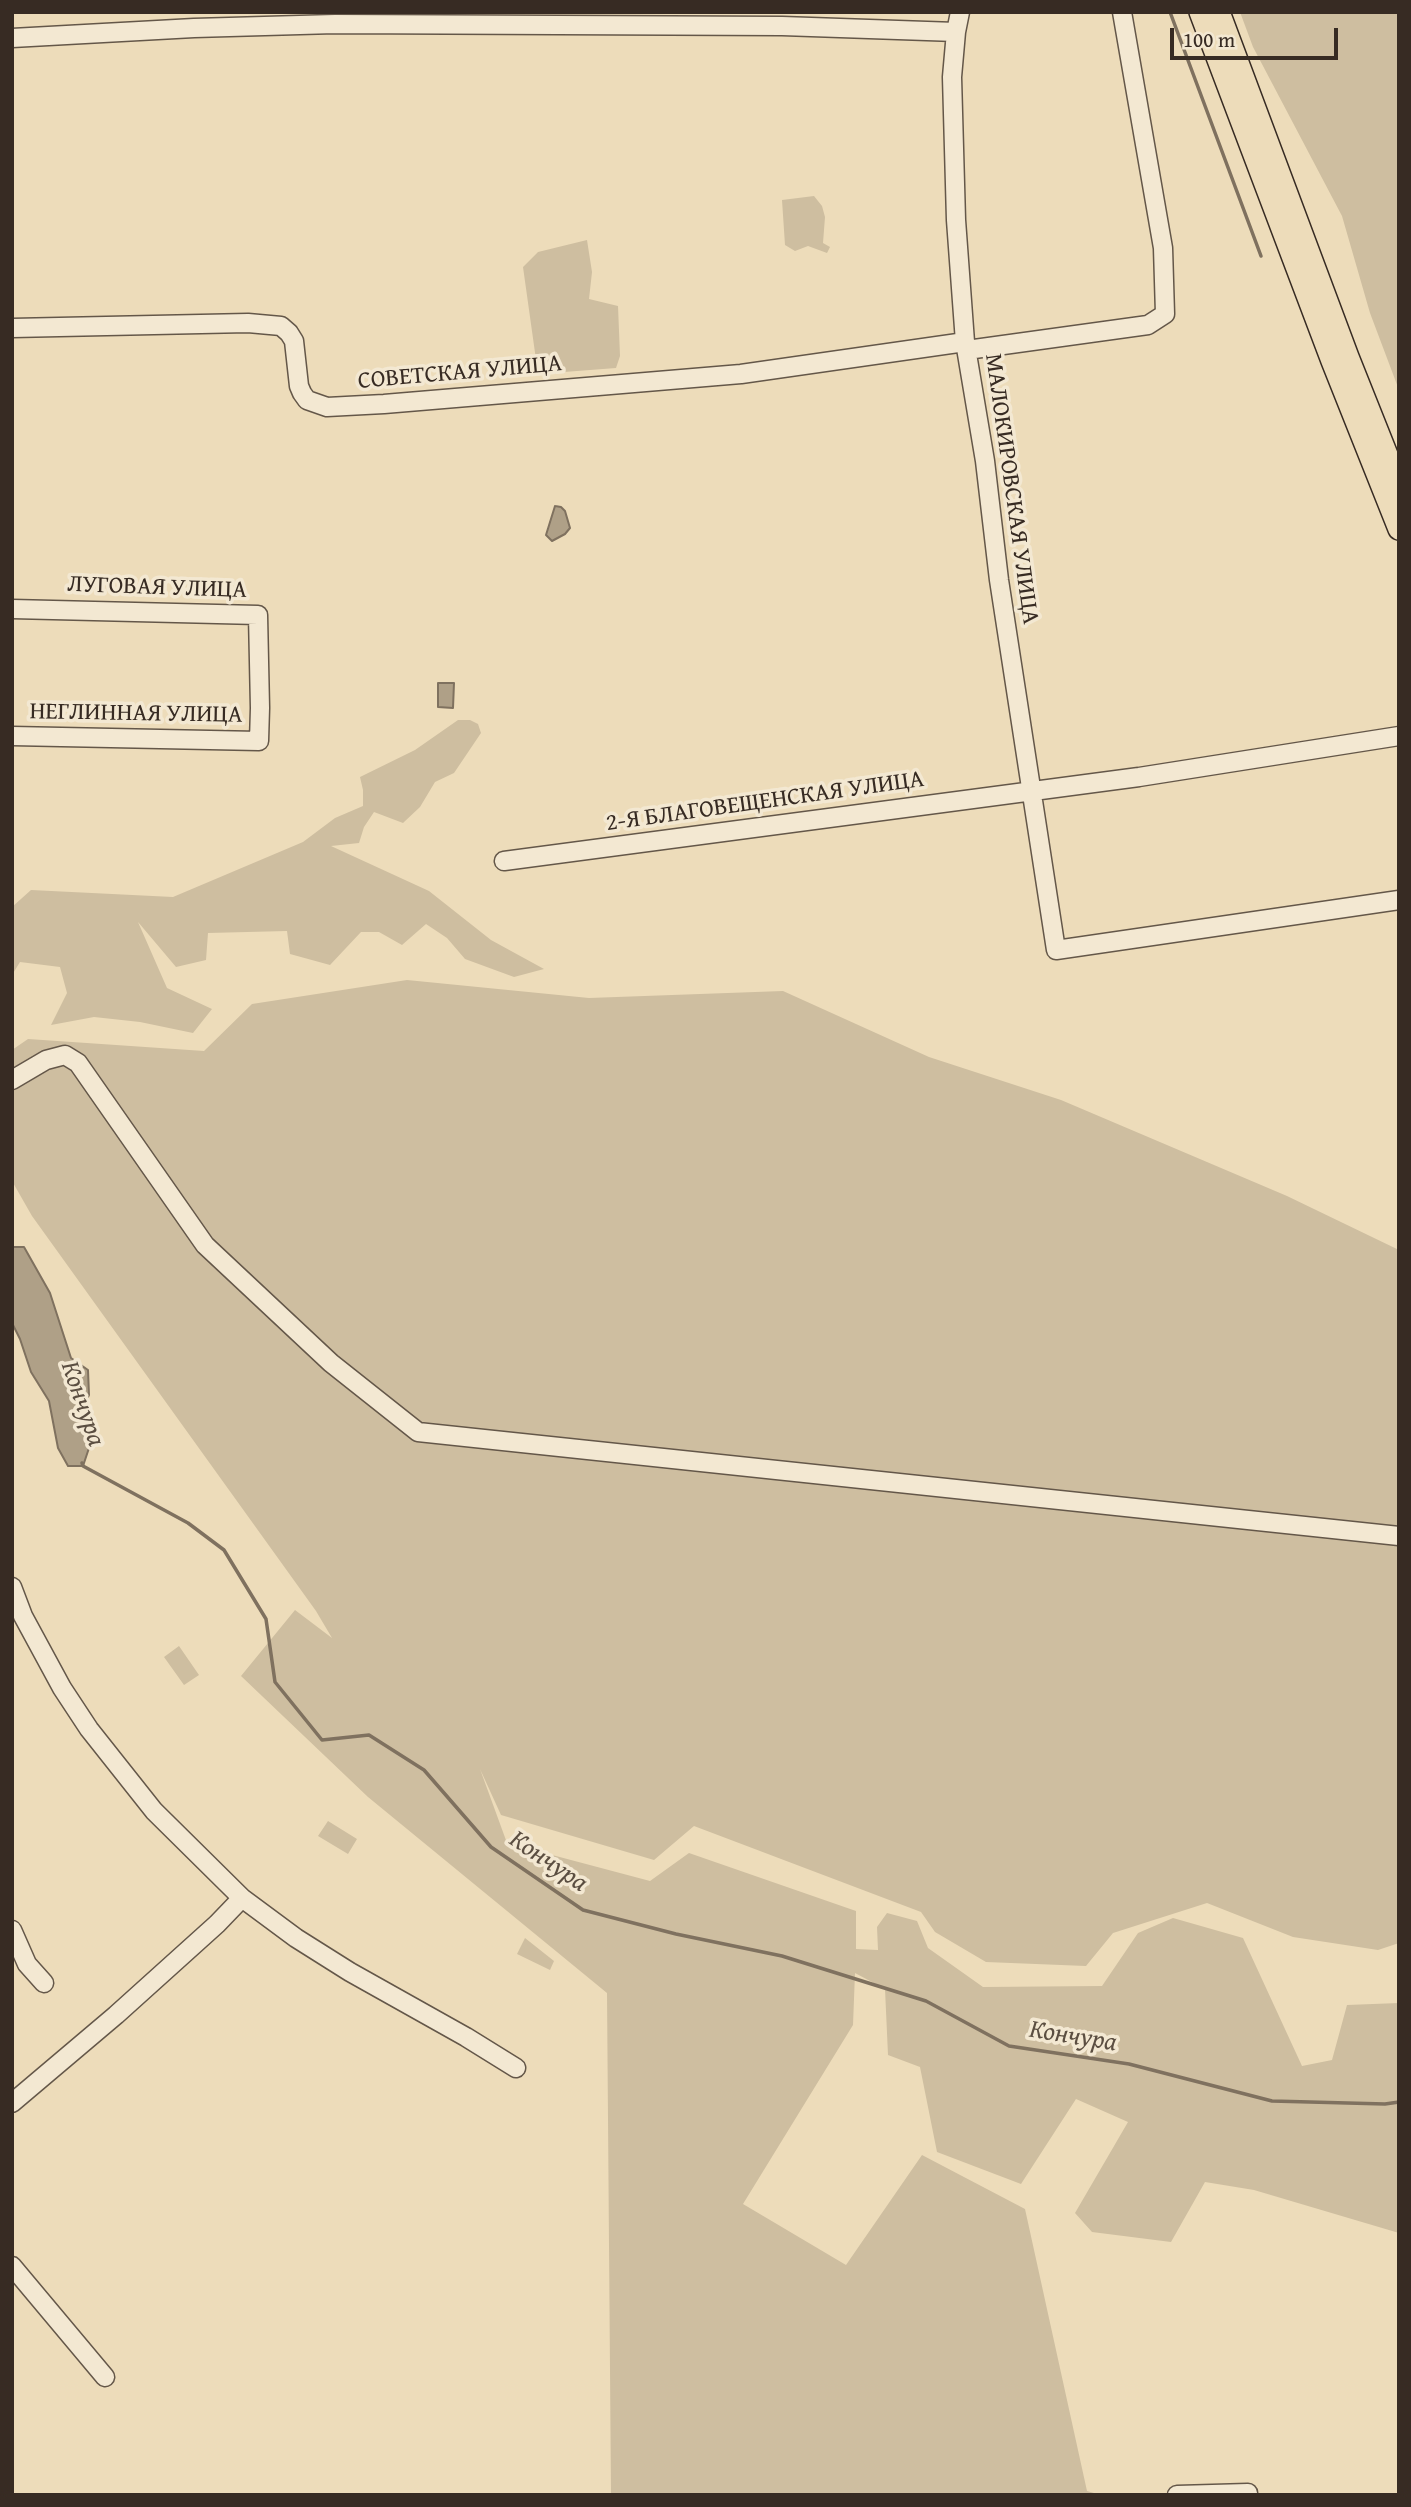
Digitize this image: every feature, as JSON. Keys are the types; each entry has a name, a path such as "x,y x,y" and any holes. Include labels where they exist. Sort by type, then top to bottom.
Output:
{"main road":[{"path":"1200,12 1332,361 1399,528"},
{"path":"1219,12 1348,357 1399,485"}],"street":[{"name":"МАЛОКИРОВСКАЯ УЛИЦА","path":"960,12 952,77 956,220 966,346 1056,950 1399,900"},
{"path":"966,346 1148,325 1165,314 1163,248 1122,12"},
{"path":"12,38 194,20 335,24 754,26 956,32"},
{"name":"СОВЕТСКАЯ УЛИЦА","path":"12,328 248,323 281,327 289,332 294,341 302,393 307,400 327,407 741,374 966,346"},
{"name":"ЛУГОВАЯ УЛИЦА","path":"12,609 258,615 259,741"},
{"name":"НЕГЛИННАЯ УЛИЦА","path":"12,736 259,741"},
{"name":"2-Я БЛАГОВЕЩЕНСКАЯ УЛИЦА","path":"504,861 1139,777 1399,736"},
{"path":"12,1080 46,1060 65,1055 78,1063 205,1245 331,1363 418,1432 1399,1536"},
{"path":"12,1587 23,1616 62,1688 89,1728 154,1811 242,1898 350,1972 516,2068"},
{"path":"12,2103 117,2015 242,1898"},
{"path":"12,1930 27,1964 44,1983"},
{"path":"12,2266 105,2377"},
{"path":"1177,2495 1248,2493"}],"shaded area":[{"path":"1240,12 1399,12 1399,390 1370,313 1342,216 1253,47"},
{"path":"814,196 822,206 825,217 823,243 830,247 827,253 808,246 795,251 785,245 782,200"},
{"path":"587,240 592,272 589,299 618,306 620,356 616,368 538,374 523,267 538,252"},
{"path":"458,720 470,720 478,724 481,733 454,773 435,782 420,807 403,823 374,812 364,827 359,843 331,846 429,891 491,940 544,969 514,977 465,959 447,938 426,924 402,945 379,932 361,932 330,965 290,954 287,931 208,933 206,960 176,967 138,922 167,988 212,1009 193,1033 140,1022 94,1017 51,1025 67,993 60,967 20,962 12,975 12,907 31,890 173,897 303,842 335,818 363,806 360,777 415,750"},
{"path":"407,980 589,998 783,991 929,1057 1061,1100 1287,1196 1399,1250 1399,1943 1378,1950 1293,1937 1207,1903 1113,1933 1086,1966 986,1962 935,1932 921,1912 694,1826 654,1860 501,1815 480,1769 507,1843 650,1881 689,1853 856,1911 856,1949 878,1950 877,1927 887,1913 917,1921 928,1948 983,1987 1102,1986 1138,1933 1173,1918 1243,1938 1302,2066 1332,2060 1347,2005 1399,2003 1399,2233 1254,2190 1205,2182 1171,2242 1092,2232 1075,2213 1128,2122 1076,2099 1021,2184 937,2152 920,2067 888,2055 885,1989 855,1973 853,2025 743,2204 846,2265 922,2155 1025,2209 1087,2491 1101,2495 611,2495 607,1993 368,1797 241,1676 295,1610 332,1638 316,1611 32,1216 12,1181 12,1050 28,1039 204,1051 252,1004"},
{"path":"179,1646 199,1675 184,1685 164,1657"},
{"path":"328,1821 357,1839 348,1854 318,1836"},
{"path":"525,1938 554,1961 550,1970 517,1954"}],"water":[{"path":"555,506 565,511 570,528 552,541 546,535"},
{"path":"438,683 454,683 453,708 438,707"},
{"path":"12,1247 24,1247 50,1293 71,1358 88,1370 89,1395 81,1411 91,1442 83,1466 68,1466 58,1448 49,1401 31,1372 12,1323"}],"waterway":[{"path":"1170,12 1261,256"},
{"name":"Кончура","path":"82,1463 83,1466 188,1523 224,1550 266,1619 275,1682 322,1740 369,1735 424,1770 491,1847 583,1910 676,1934 782,1956 926,2001 1009,2046 1129,2064 1272,2101 1385,2104 1399,2102"}]}
